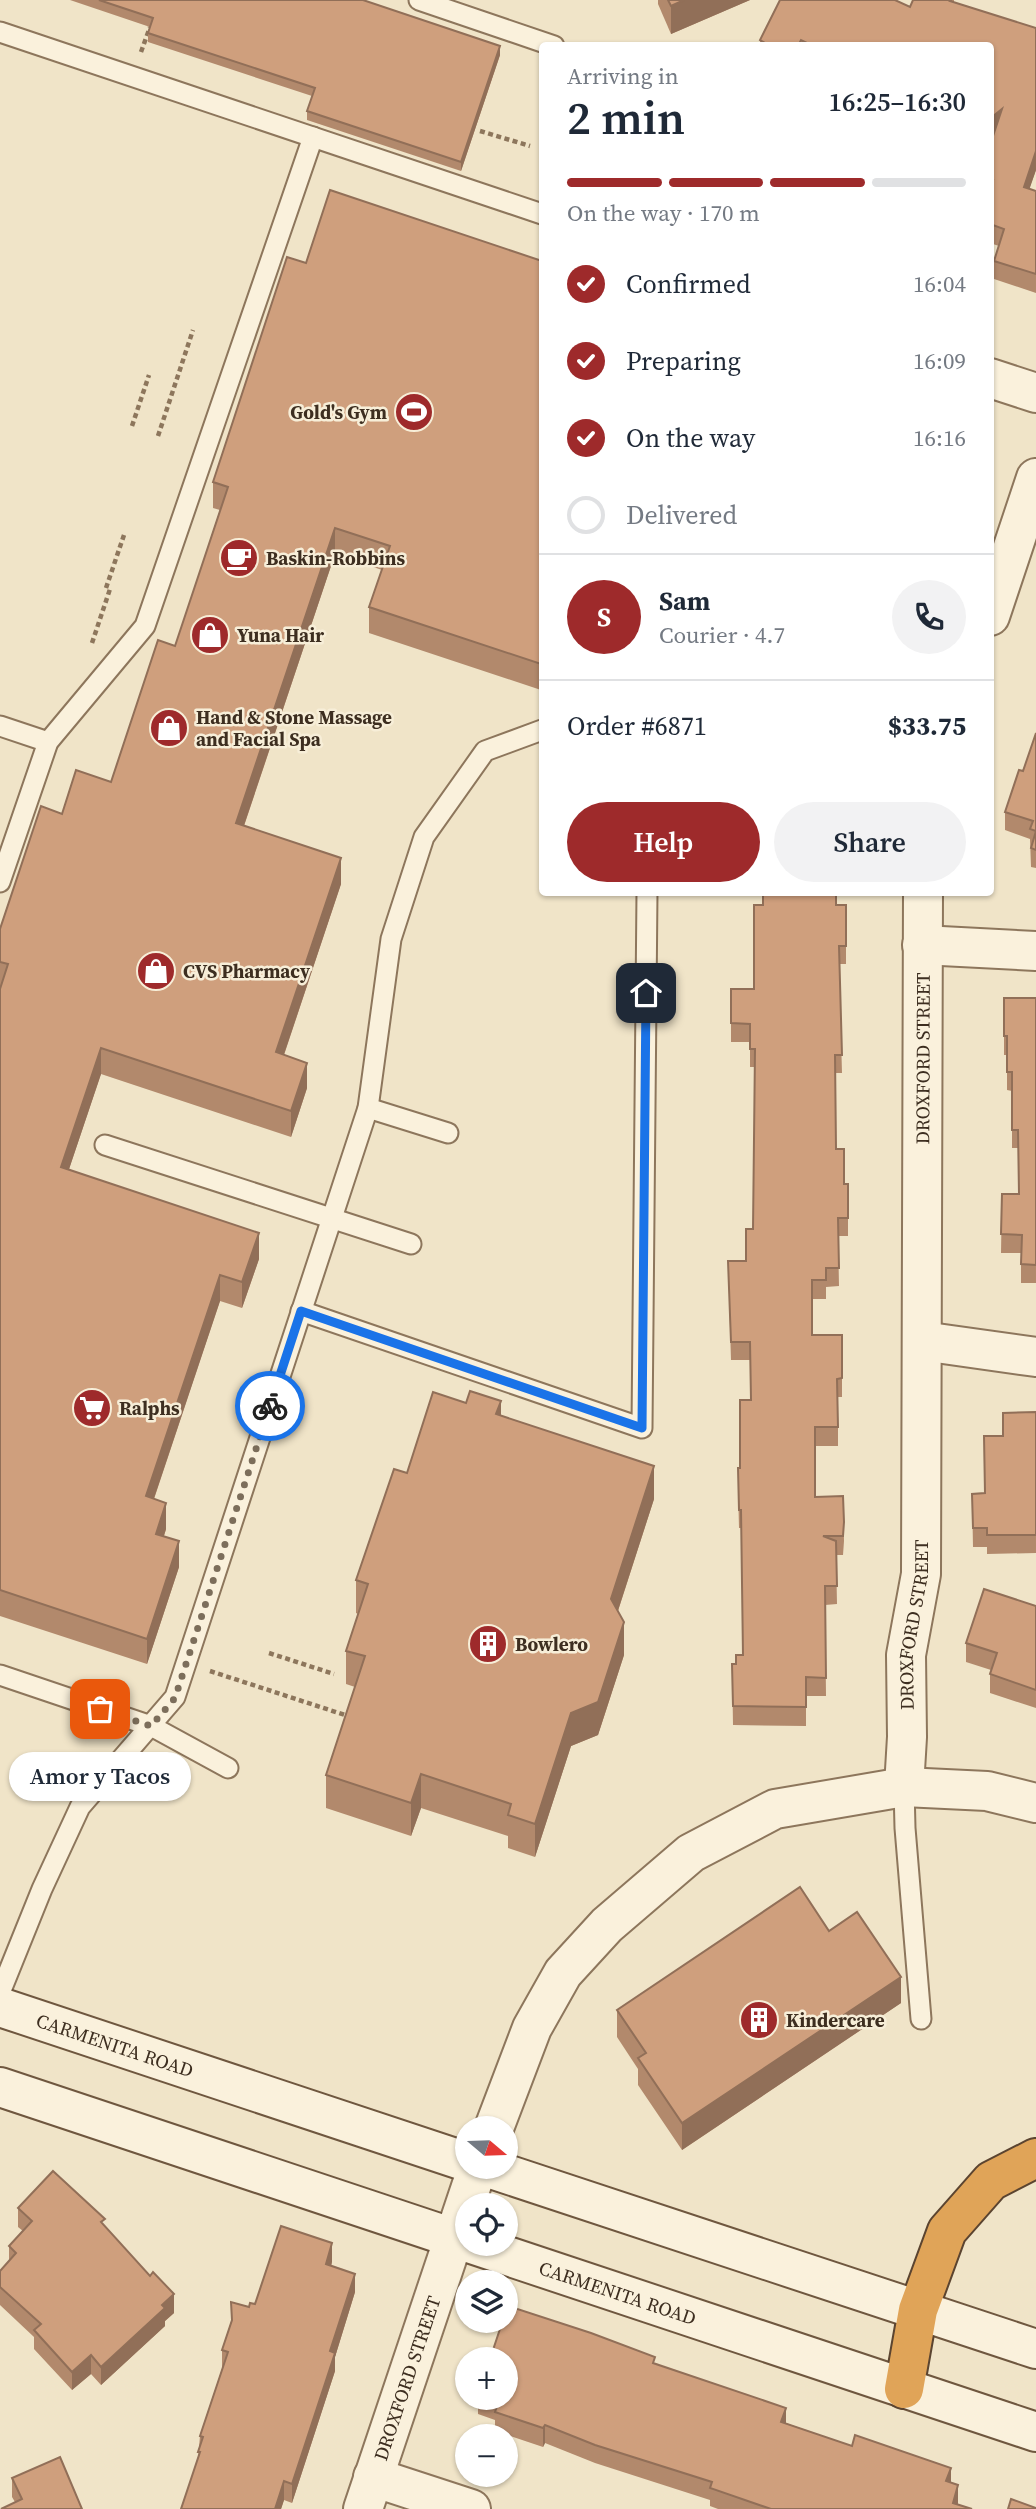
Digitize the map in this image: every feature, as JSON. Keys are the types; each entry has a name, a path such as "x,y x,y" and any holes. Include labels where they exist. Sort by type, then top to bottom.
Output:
{"highway":[{"path":"904,2389 918,2310 947,2231 991,2181 1036,2158"}],"street":[{"path":"994,379 1036,393"},
{"path":"994,604 1036,478"},
{"name":"DROXFORD STREET","path":"904,1787 907,1737 906,1655 921,1574 923,896"},
{"path":"922,945 1036,951"},
{"path":"922,1341 1036,1357"},
{"path":"499,2116 532,2028 563,1973 607,1925 691,1853 775,1809 904,1787 987,1791 1036,1803"},
{"name":"CARMENITA ROAD","path":"0,2007 455,2158"},
{"name":"CARMENITA ROAD","path":"0,2087 455,2239"},
{"path":"518,2178 1036,2349"},
{"name":"DROXFORD STREET","path":"368,2493 455,2239"},
{"name":"CARMENITA ROAD","path":"506,2256 1036,2432"},
{"path":"368,2493 471,2509"}],"lane":[{"path":"419,0 542,42"},
{"path":"0,32 539,213"},
{"path":"0,882 47,743 145,626 313,137"},
{"path":"0,726 47,743"},
{"path":"0,1993 42,1889 80,1807 175,1698 368,1108 391,940 424,837 485,751 539,731"},
{"path":"301,1311 642,1428 647,896"},
{"path":"368,1108 448,1133"},
{"path":"105,1145 411,1244"},
{"path":"0,1675 151,1726 228,1768"},
{"path":"904,1787 920,2019"}],"path":[{"path":"480,131 530,146"},
{"path":"158,436 193,330"},
{"path":"132,426 149,376"},
{"path":"92,643 124,535"},
{"path":"269,1653 334,1674"},
{"path":"186,1664 355,1719"}],"building":[{"path":"99,0 363,0 500,46 461,162 307,111 315,88 148,33 153,18"},
{"path":"668,0 684,0 671,6"},
{"path":"780,0 895,0 910,7 913,0 951,0 1036,28 1036,151 1024,187 1036,191 1036,274 994,261 1004,229 994,225 994,133 1002,109 994,115 994,42 760,40"},
{"path":"330,190 539,260 539,663 369,607 390,546 335,528 236,823 341,858 276,1052 307,1063 291,1111 101,1048 61,1167 259,1233 242,1282 220,1275 146,1496 166,1503 156,1534 179,1541 147,1639 0,1590 0,989 8,964 0,962 0,929 41,806 62,814 76,770 111,782 158,640 175,646 228,487 213,482 287,257 306,263"},
{"path":"1036,733 1036,831 1030,829 1033,821 1005,812 1019,770 1023,771"},
{"path":"1036,831 1036,850 1031,848"},
{"path":"763,896 836,896 836,905 846,905 846,946 839,946 842,1055 835,1055 836,1149 844,1149 848,1218 838,1218 839,1268 826,1268 826,1280 812,1280 812,1335 842,1335 842,1378 837,1379 838,1427 815,1427 815,1497 843,1496 844,1522 843,1536 823,1536 836,1541 837,1586 825,1586 826,1678 806,1677 806,1707 733,1706 732,1664 736,1664 736,1655 743,1655 738,1468 740,1400 751,1400 750,1342 731,1342 728,1261 746,1261 746,1229 753,1229 755,1049 750,1049 750,1024 731,1023 731,989 754,989 754,905 763,905"},
{"path":"1004,998 1036,998 1036,1265 1021,1264 1022,1235 1001,1234 1002,1194 1019,1194 1018,1130 1012,1130 1012,1072 1007,1072"},
{"name":"Bowlero","path":"470,1391 501,1401 496,1414 654,1466 611,1599 624,1622 598,1702 571,1713 535,1824 508,1815 511,1804 421,1774 411,1803 326,1775 365,1656 346,1651 368,1584 356,1580 394,1469 407,1473 433,1392 466,1403"},
{"path":"1036,1412 1036,1535 987,1535 987,1528 973,1528 972,1494 985,1493 984,1436 1003,1436 1003,1413"},
{"path":"984,1589 1036,1606 1036,1690 990,1674 997,1653 966,1643"},
{"name":"Kindercare","path":"800,1887 829,1931 857,1912 901,1977 682,2123 638,2058 646,2053 617,2010"},
{"path":"53,2171 105,2219 101,2222 150,2276 153,2272 174,2294 162,2305 165,2308 101,2367 91,2355 72,2372 34,2330 41,2324 0,2287 0,2271 16,2253 9,2246 32,2221 18,2208"},
{"path":"281,2226 332,2243 326,2264 355,2274 330,2351 335,2353 292,2484 284,2481 275,2509 181,2509 200,2452 203,2437 200,2436 228,2352 222,2350 232,2320 231,2302 249,2307 250,2303 255,2304"},
{"path":"518,2309 591,2333 655,2357 653,2363 786,2408 781,2422 852,2446 855,2435 951,2468 946,2481 958,2485 953,2503 972,2509 771,2509 710,2488 712,2482 595,2445 545,2425 543,2428 495,2412 518,2410 518,2347 494,2347 499,2333 518,2333"},
{"path":"60,2457 82,2509 1,2509 22,2499 12,2478"},
{"path":"1011,2499 1036,2508 1036,2509 1008,2509"}],"way so far":[{"path":"100,1709 151,1726 175,1698 270,1406"}],"place":[{"name":"Gold's Gym","path":"414,412"},
{"name":"Baskin-Robbins","path":"239,558"},
{"name":"Yuna Hair","path":"210,635"},
{"name":"Hand & Stone Massage and Facial Spa","path":"169,728"},
{"name":"CVS Pharmacy","path":"156,971"},
{"name":"Ralphs","path":"92,1408"},
{"name":"Bowlero","path":"488,1644"},
{"name":"Amor y Tacos","path":"100,1709"},
{"name":"Kindercare","path":"759,2020"}],"route":[{"path":"270,1406 301,1311 642,1428 646,993"}]}
